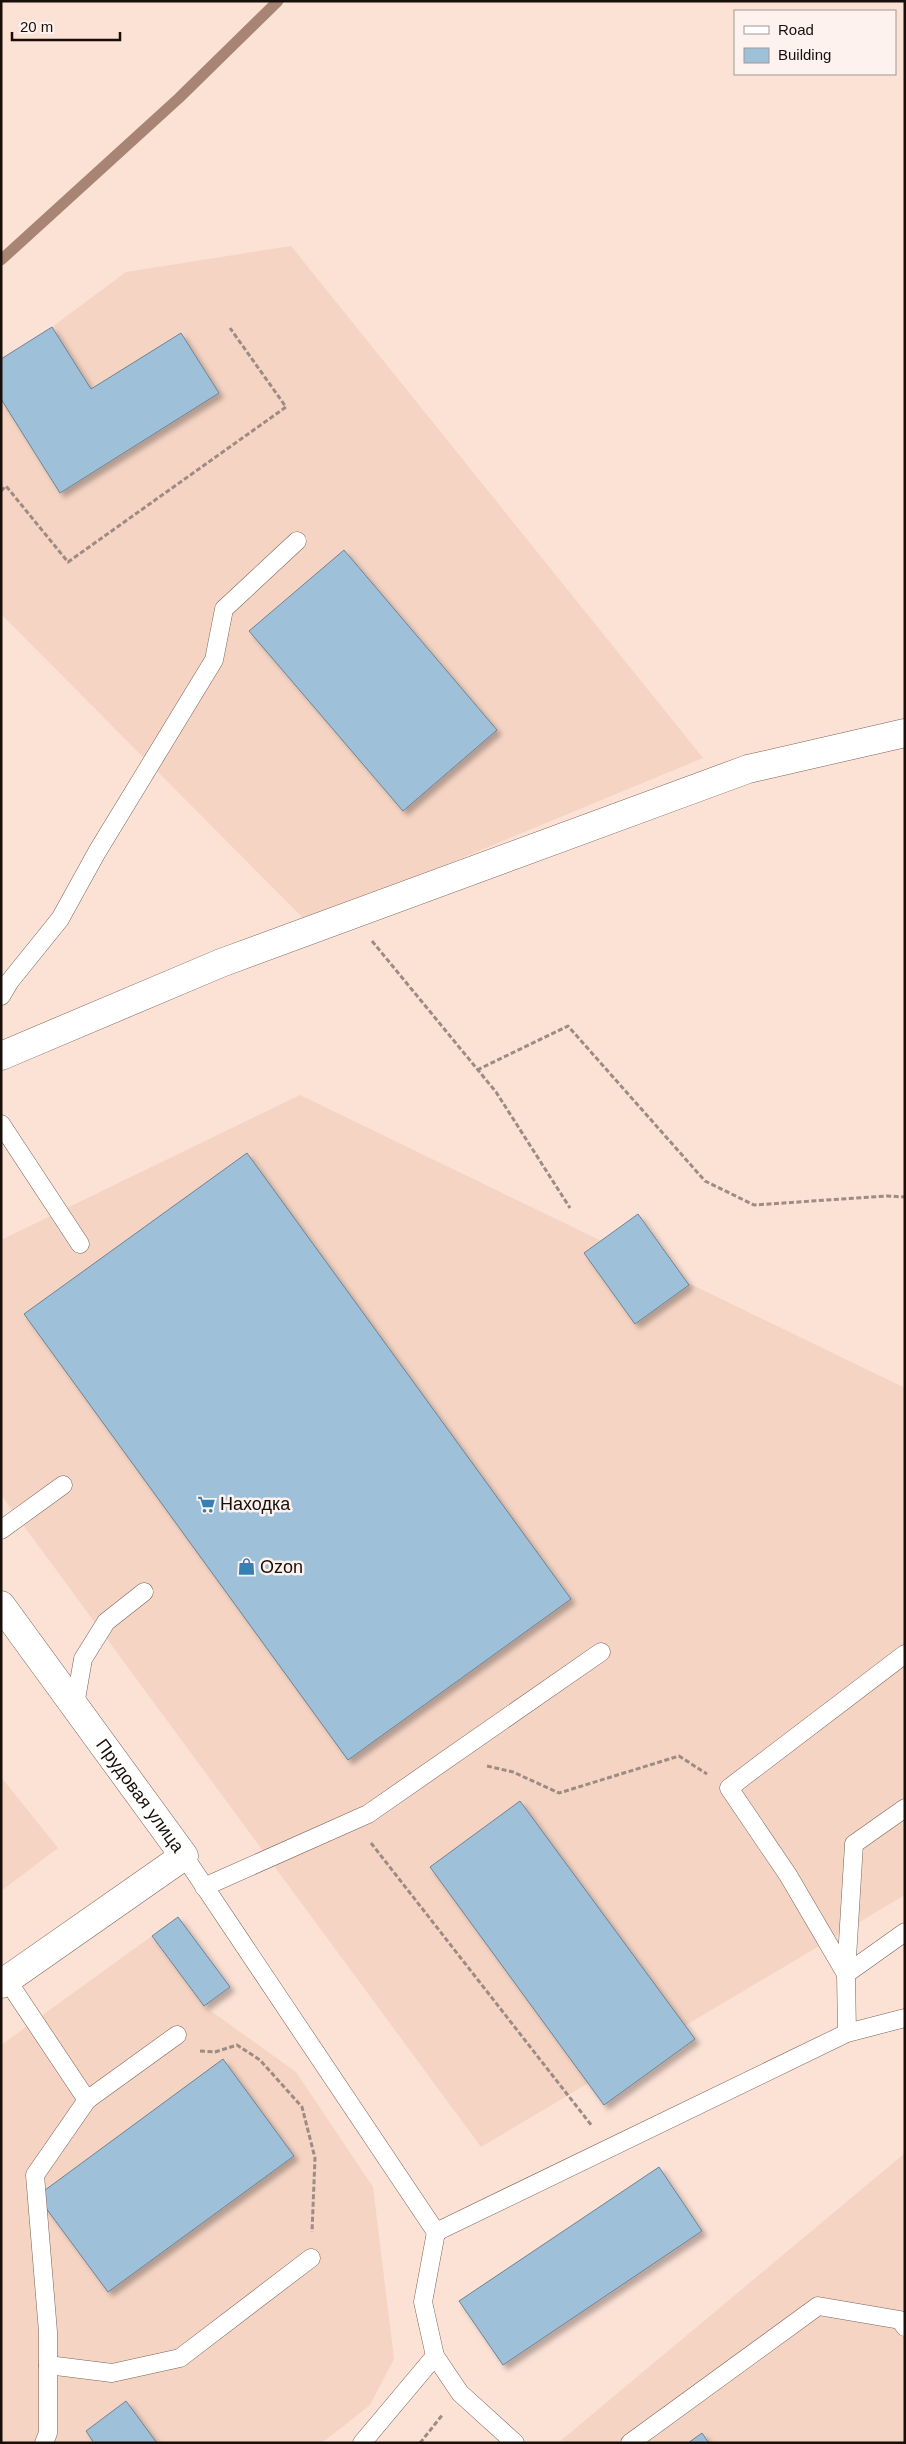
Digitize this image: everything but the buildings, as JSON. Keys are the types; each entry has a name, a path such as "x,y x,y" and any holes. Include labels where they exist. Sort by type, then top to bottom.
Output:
{"street":[{"path":"1,1056 221,962 748,770 905,733"},
{"name":"Прудовая улица","path":"1,1605 184,1856 4,1982"}],"lane":[{"path":"1,996 10,980 60,919 97,852 214,660 224,609 297,541"},
{"path":"1,1124 80,1244"},
{"path":"1,1530 63,1485"},
{"path":"74,1705 83,1659 106,1622 144,1592"},
{"path":"204,1887 368,1814 601,1652"},
{"path":"846,1974 788,1875 729,1788 905,1654"},
{"path":"847,2033 846,1974 854,1844 905,1808"},
{"path":"184,1856 436,2232 423,2302 435,2356 460,2394 514,2443"},
{"path":"846,1974 905,1932"},
{"path":"4,1982 87,2100"},
{"path":"436,2232 847,2033 905,2018"},
{"path":"44,2443 48,2433 48,2332 35,2175 87,2100 177,2036"},
{"path":"48,2365 112,2373 180,2358 310,2258"},
{"path":"630,2443 818,2306 900,2320 905,2327"},
{"path":"362,2443 435,2356"}],"path":[{"path":"1,491 6,486 68,562 117,528 286,407 230,328"},
{"path":"351,916 496,1092 570,1208"},
{"path":"477,1070 568,1026 705,1181 754,1204 887,1196 905,1197"},
{"path":"449,1758 513,1772 559,1793 679,1756 729,1788"},
{"path":"353,1820 610,2148"},
{"path":"177,2036 190,2051 215,2052 237,2045 260,2060 302,2107 315,2158 310,2258"},
{"path":"420,2443 460,2394"}],"shaded area":[{"path":"291,246 703,758 307,922 1,614 1,373 52,327 126,272"},
{"path":"300,1095 905,1388 905,1895 481,2147 1,1495 1,1240"},
{"path":"1,1777 58,1848 1,1891"},
{"path":"152,1936 204,2006 296,2072 373,2187 394,2359 370,2405 322,2443 1,2443 1,2045"},
{"path":"905,2153 905,2443 558,2443"}],"waterway":[{"path":"1,260 179,98 278,1"}],"place":[{"name":"Находка","path":"206,1504"},
{"name":"Ozon","path":"246,1567"}]}
